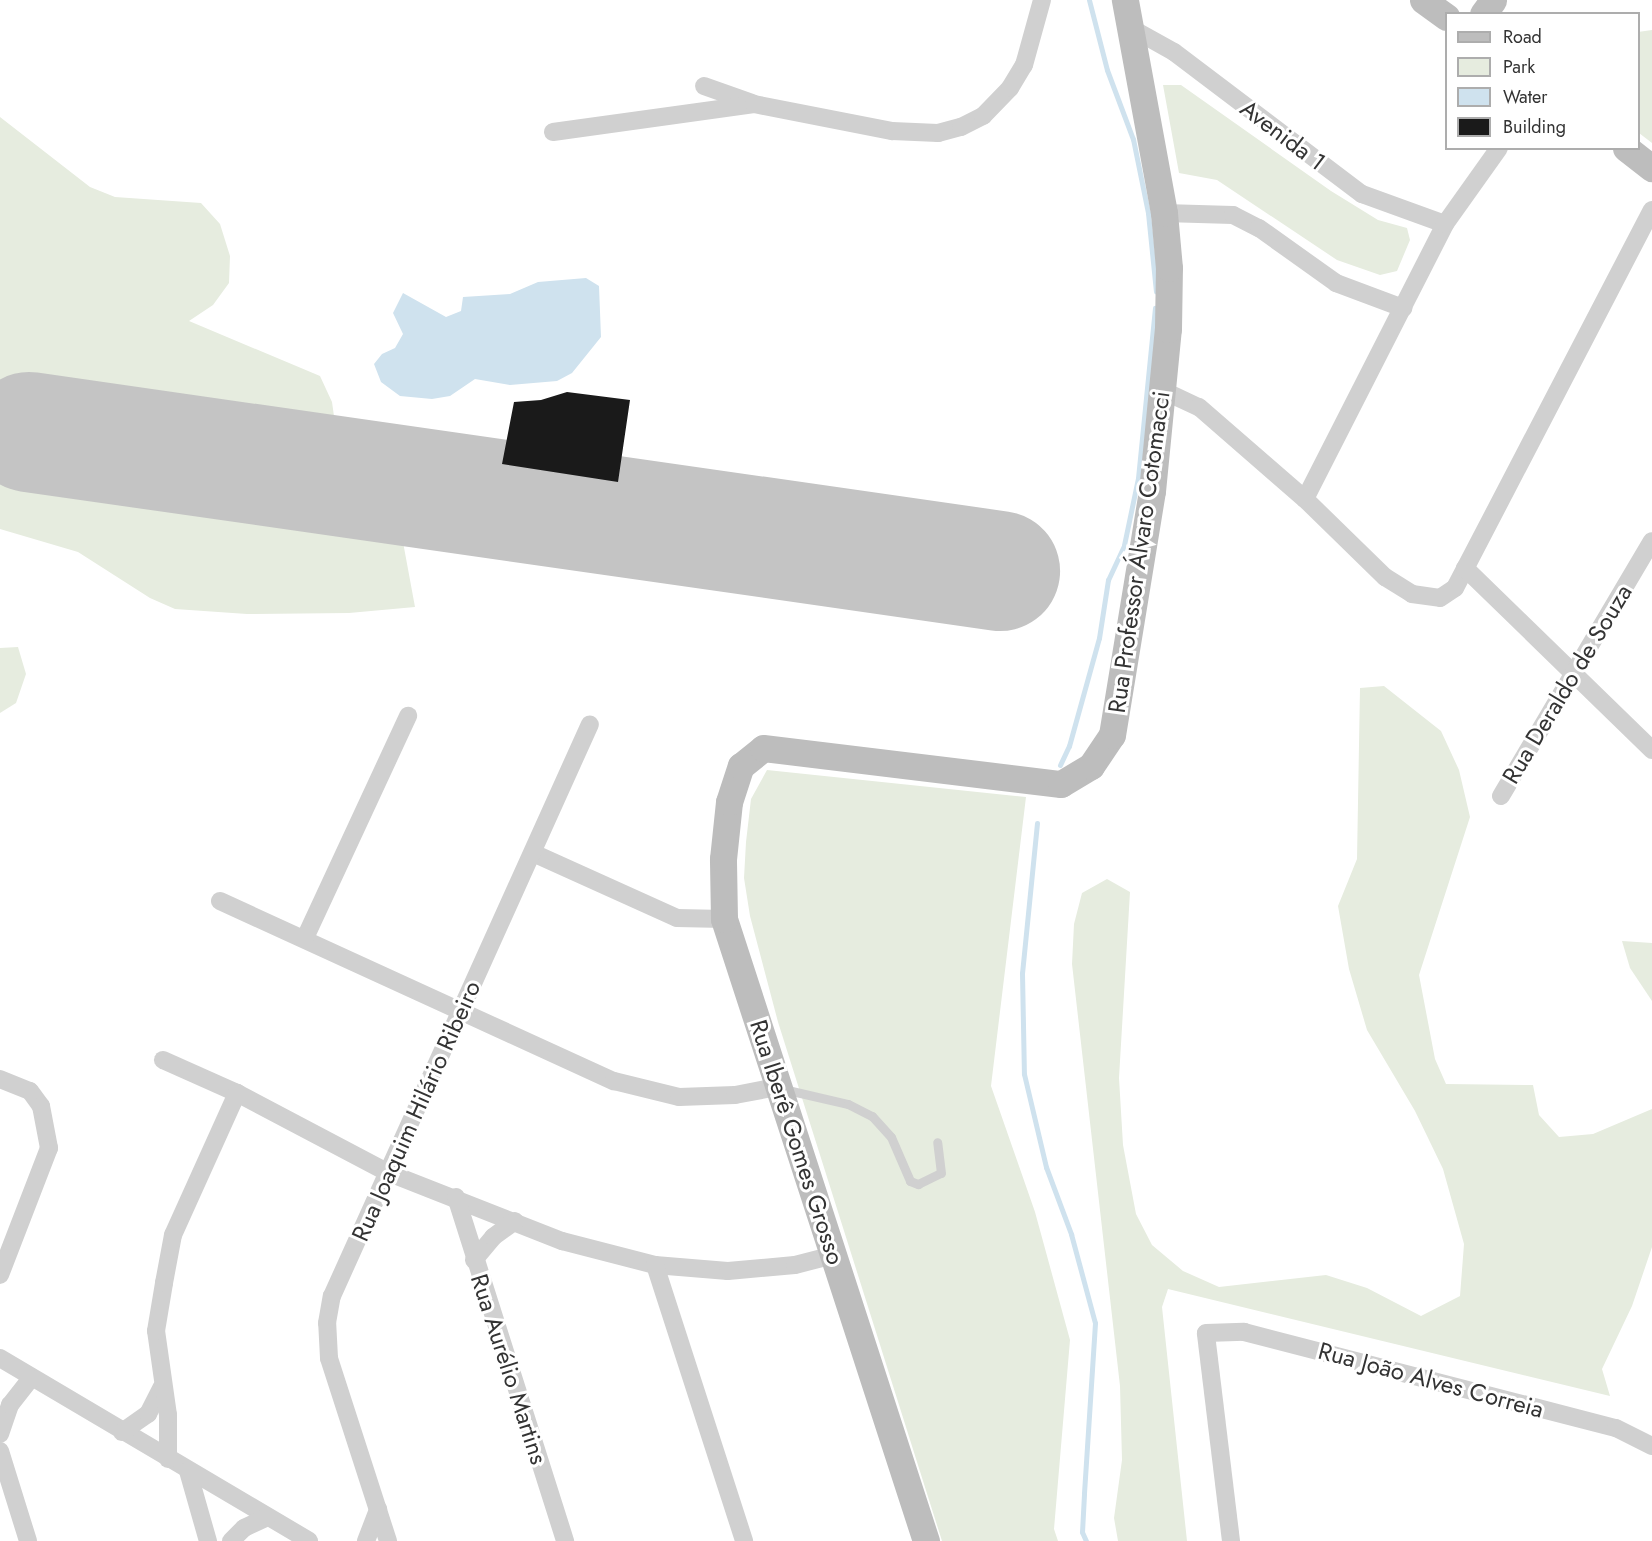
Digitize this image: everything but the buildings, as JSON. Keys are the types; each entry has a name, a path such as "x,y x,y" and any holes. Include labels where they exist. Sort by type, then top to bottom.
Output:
{"street":[{"path":"704,86 754,104 892,131 938,133 961,127 983,116 1010,88 1024,65 1042,0"},
{"name":"Rua Professor Álvaro Cotomacci","path":"763,747 1061,784 1091,766 1112,735 1139,587 1164,391 1169,268 1164,213 1125,0"},
{"path":"1423,0 1445,16"},
{"name":"Avenida 1","path":"1131,28 1174,52 1362,194 1445,224"},
{"path":"553,132 754,104"},
{"path":"1305,499 1445,224 1497,150"},
{"path":"1629,150 1652,168"},
{"path":"1164,391 1199,407 1305,499 1385,578 1412,594 1440,598 1455,588 1652,210"},
{"path":"1164,213 1233,215 1259,228 1336,283 1404,308"},
{"name":"Rua Deraldo de Souza","path":"1501,796 1570,673 1652,541"},
{"path":"1464,568 1652,750"},
{"path":"305,938 408,716"},
{"name":"Rua Joaquim Hilário Ribeiro","path":"388,1541 329,1358 327,1323 332,1296 590,724"},
{"name":"Rua Iberê Gomes Grosso","path":"763,747 741,766 729,802 723,859 724,919 926,1541"},
{"path":"533,853 677,918 724,919"},
{"path":"220,901 614,1081 679,1097 735,1095 777,1087"},
{"path":"163,1060 237,1093 389,1173 456,1197 562,1241 655,1265 728,1271 795,1265 834,1255"},
{"path":"0,1079 30,1091 42,1106 49,1148 0,1275"},
{"path":"168,1460 168,1415 156,1331 173,1235 237,1093"},
{"name":"Rua Aurélio Martins","path":"456,1197 474,1260 565,1541"},
{"path":"474,1260 492,1237 515,1221"},
{"path":"655,1265 744,1541"},
{"name":"Rua João Alves Correia","path":"1231,1541 1206,1333 1244,1332 1616,1428 1652,1446"},
{"path":"0,1358 168,1460 309,1541"},
{"path":"0,1434 10,1405 31,1378"},
{"path":"122,1432 148,1414 158,1401 163,1385"},
{"path":"0,1451 28,1541"},
{"path":"188,1471 208,1541"},
{"path":"366,1541 378,1509"},
{"path":"231,1541 244,1528 268,1516"}],"lane":[{"path":"777,1087 848,1104 872,1116 891,1137 910,1181 918,1184 941,1173 937,1142"}],"green space":[{"path":"1652,30 1652,143 1640,134 1640,32"},
{"path":"1163,85 1181,85 1331,191 1378,220 1407,228 1410,240 1397,271 1380,275 1337,260 1217,180 1179,173"},
{"path":"0,117 90,187 115,197 201,203 220,224 230,256 229,283 213,305 189,321 320,376 332,402 336,430 308,434 224,422 168,405 113,395 85,400 32,419 29,445 50,443 318,479 398,515 415,607 349,613 247,614 175,609 150,598 78,552 0,529"},
{"path":"18,647 26,674 16,703 0,713 0,648"},
{"path":"1384,686 1441,731 1459,770 1470,817 1419,975 1435,1059 1446,1084 1533,1085 1539,1115 1559,1137 1593,1134 1652,1109 1652,1247 1632,1306 1602,1369 1610,1396 1168,1289 1162,1307 1187,1541 1118,1541 1114,1518 1122,1460 1120,1386 1072,964 1074,924 1082,893 1107,879 1130,892 1119,1078 1123,1145 1136,1214 1152,1245 1183,1271 1219,1287 1326,1275 1367,1288 1421,1316 1460,1296 1464,1244 1443,1169 1415,1111 1367,1030 1349,969 1338,906 1357,859 1360,688"},
{"path":"767,770 1026,797 991,1086 1035,1212 1070,1340 1054,1529 1058,1541 942,1541 778,1022 750,916 744,878 751,799"},
{"path":"1622,941 1652,943 1652,1001 1630,968"}],"water":[{"path":"586,278 599,286 601,337 572,373 557,381 510,385 475,379 450,396 432,399 400,396 381,382 374,364 382,354 395,348 403,334 393,313 403,293 446,317 461,311 463,297 510,294 538,282"}],"waterway":[{"path":"1089,0 1107,70 1133,139 1148,213 1156,292"},
{"path":"1060,765 1069,746 1099,638 1108,580 1124,545 1138,478 1155,308"},
{"path":"1037,823 1022,973 1024,1074 1046,1167 1071,1234 1095,1323 1082,1532 1086,1541"}],"runway":[{"path":"29,432 1000,571"}]}
